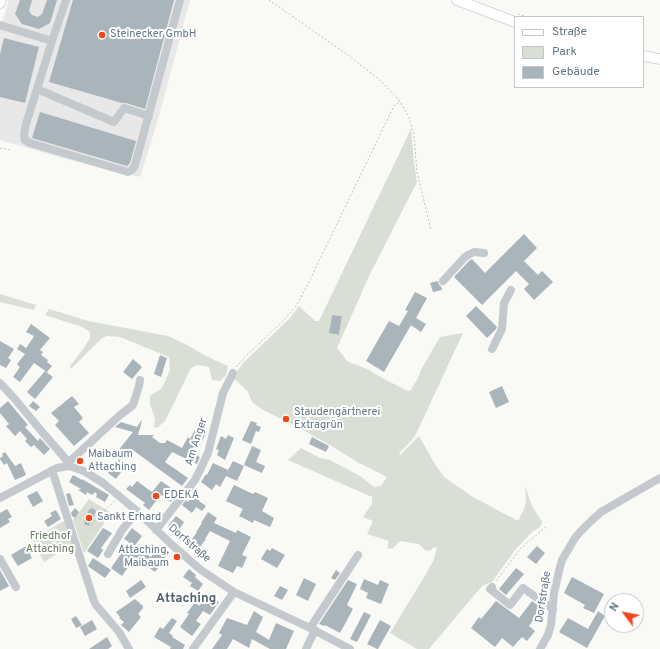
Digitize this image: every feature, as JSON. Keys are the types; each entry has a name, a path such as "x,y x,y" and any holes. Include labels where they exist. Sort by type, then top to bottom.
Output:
{"main road":[{"path":"457,0 514,22"},
{"path":"644,56 660,59"}],"street":[{"path":"66,0 37,89 24,134 25,140 30,143 128,172 136,165 180,0"},
{"path":"0,26 52,41"},
{"path":"37,89 114,122 124,108 149,116"},
{"path":"443,281 465,257 474,252 484,253"},
{"path":"492,349 502,329 504,303 511,290"},
{"name":"Am Anger","path":"156,530 189,488 200,470 208,453 223,393 233,373"},
{"path":"0,498 52,470 68,464 132,405 140,380"},
{"path":"0,384 14,398 68,464"},
{"name":"Dorfstraße","path":"68,464 84,471 120,496 201,570 234,592 312,629 337,646 350,649"},
{"path":"52,470 94,601 119,632 129,649"},
{"name":"Dorfstraße","path":"540,649 551,625 558,573 562,560 580,532 601,512 660,478"},
{"path":"108,554 122,530 137,511"},
{"path":"306,649 312,629 358,555"},
{"path":"0,559 16,587"},
{"path":"492,587 490,589 510,604 523,588 553,609"},
{"path":"193,649 234,592"}],"path":[{"path":"269,0 348,55 377,78 400,101 409,117 414,136 417,172 431,230"},
{"path":"233,373 238,364 283,321 296,306 394,106 400,101"},
{"path":"0,148 10,150"},
{"path":"90,529 98,515 120,496"},
{"path":"492,587 521,548 547,526"}],"shaded area":[{"path":"9,0 190,0 159,116 140,177 66,159 0,140 0,28"}],"green space":[{"path":"411,129 417,182 370,274 337,348 347,361 369,370 410,391 440,337 463,333 416,434 399,453 400,455 419,436 444,477 473,497 518,521 525,507 525,486 532,506 542,522 539,528 533,531 515,550 492,582 482,586 429,649 417,649 390,633 426,574 434,559 437,548 434,547 430,551 425,550 419,544 400,541 392,549 387,548 389,541 367,534 373,521 363,517 372,504 372,497 288,460 301,448 320,458 330,460 360,476 374,487 381,486 387,477 357,462 294,425 263,410 252,402 248,392 232,378 244,362 290,318 299,306 315,321 319,321","holes":["332,315 342,316 339,335 329,333"]},
{"path":"0,294 36,305 34,310 0,302"},
{"path":"49,309 88,321 168,336 228,366 226,375 220,381 212,380 209,367 197,365 191,368 165,421 157,428 154,427 155,419 150,404 150,396 162,388 170,370 169,357 120,337 107,336 102,338 71,369 70,366 90,338 90,332 82,327 45,315"},
{"name":"Friedhof Attaching","path":"89,499 111,513 84,553 73,520"},
{"name":"Friedhof Attaching","path":"67,519 74,543 44,562 32,540"}],"building":[{"path":"20,0 32,0 29,11 32,15 38,17 42,14 47,0 57,0 50,23 39,29 22,24 15,14"},
{"path":"73,0 174,0 145,109 49,82"},
{"path":"4,38 39,47 25,103 0,97 0,54"},
{"path":"40,112 136,141 130,163 127,166 32,138"},
{"path":"524,234 537,248 524,261 538,275 542,271 553,282 534,300 524,289 529,284 516,271 482,305 454,277 472,259 485,273"},
{"path":"438,281 442,290 433,292 430,283"},
{"path":"415,292 427,298 416,318 426,324 421,332 411,325 384,372 366,361 389,321 399,326 408,311 405,310"},
{"path":"476,306 497,327 487,338 466,316"},
{"path":"332,315 342,316 339,335 329,333"},
{"path":"31,324 50,338 40,350 43,352 41,355 48,360 47,362 52,366 47,372 34,363 20,382 13,377 20,367 17,364 25,354 17,349 20,344 26,348 33,338 34,336 26,332"},
{"path":"0,341 14,349 8,358 11,360 6,368 0,365"},
{"path":"160,355 167,358 161,377 154,374"},
{"path":"133,359 142,367 132,379 123,372"},
{"path":"45,371 53,377 35,399 27,392"},
{"path":"502,386 509,402 496,408 489,392"},
{"path":"72,396 79,404 74,407 83,418 79,422 89,433 74,446 55,425 59,421 51,413"},
{"path":"8,401 28,425 25,427 38,441 40,438 50,449 44,455 34,445 31,447 25,441 27,439 20,431 15,436 6,426 9,424 0,413 0,408"},
{"path":"33,401 40,407 36,411 29,406"},
{"path":"141,421 138,435 154,435 152,437 160,443 165,443 167,440 182,448 188,437 190,439 196,428 206,433 200,445 196,443 191,452 200,457 197,464 172,452 165,462 188,478 182,486 130,448 124,457 117,452 133,432 115,427 121,422 137,427"},
{"path":"251,421 257,423 256,425 261,427 259,432 256,431 251,444 242,440"},
{"path":"228,435 234,438 225,460 217,455 219,450 216,449 221,436 226,439"},
{"path":"312,437 329,446 326,452 309,444"},
{"path":"252,446 261,450 256,462 265,466 262,473 244,465"},
{"path":"5,452 15,466 21,463 26,475 15,480 7,463 4,465 0,459 3,456 2,454"},
{"path":"118,459 122,462 120,465 124,468 116,479 108,473"},
{"path":"233,461 244,466 237,481 226,476 220,487 216,484 212,490 201,482 206,474 207,475 213,463 228,470"},
{"path":"73,475 109,495 105,502 96,497 97,494 95,492 92,495 87,492 86,495 78,490 81,489 69,482"},
{"path":"137,481 152,492 161,481 171,488 168,492 174,497 171,502 161,495 149,510 143,505 145,503 126,489 130,485 132,487"},
{"path":"234,485 253,494 255,492 268,498 262,511 274,518 270,527 254,520 253,523 239,516 243,509 226,501"},
{"path":"37,491 43,501 33,507 27,496"},
{"path":"70,493 74,505 69,506 66,494"},
{"path":"193,494 206,506 202,511 196,507 192,513 182,505 186,500 188,502"},
{"path":"75,508 79,512 75,518 71,513"},
{"name":"Sankt Erhard","path":"92,508 96,511 89,526 84,524 84,521 89,510"},
{"path":"7,509 12,517 8,519 10,522 0,528 0,513"},
{"path":"56,510 61,519 48,527 44,521 52,516 50,513"},
{"path":"208,512 217,518 214,523 236,533 237,530 251,537 242,555 247,557 242,568 237,566 233,573 218,566 230,541 210,531 197,551 188,545"},
{"path":"176,516 184,522 177,533 168,526"},
{"path":"103,528 112,533 101,548 103,550 98,558 87,551"},
{"path":"132,528 142,536 133,548 144,555 145,553 151,557 157,548 167,555 155,572 135,557 122,576 111,568 129,542 124,539"},
{"path":"26,546 32,558 18,566 11,555"},
{"path":"537,546 545,553 536,564 527,557"},
{"path":"272,548 285,555 277,568 261,559 267,549 270,551"},
{"path":"93,558 111,570 105,578 88,566"},
{"path":"516,568 524,574 506,595 499,589"},
{"path":"189,569 203,584 198,591 190,586 192,583 183,577"},
{"path":"0,570 9,586 0,591"},
{"path":"336,570 340,573 335,580 331,578"},
{"path":"572,577 604,594 594,613 583,608 585,605 564,593"},
{"path":"304,578 316,584 308,601 296,595"},
{"path":"364,579 378,585 380,580 389,584 381,604 366,598 368,593 360,589"},
{"path":"141,580 146,587 130,598 126,591"},
{"path":"348,580 357,584 347,605 353,609 340,633 325,625 319,624"},
{"path":"280,586 288,590 282,600 274,596"},
{"path":"208,594 219,602 210,615 203,611 196,621 201,624 192,636 180,627 189,614 187,613 195,602 199,606"},
{"path":"135,599 143,606 143,608 138,614 141,617 129,632 121,625 124,622 119,618 120,617 116,612"},
{"path":"496,601 519,618 532,601 542,608 529,626 535,631 527,641 522,637 513,647 502,638 495,647 471,628 479,617 481,619"},
{"path":"254,611 263,617 256,632 269,640 276,623 294,631 286,649 270,649 252,639 249,648 233,639 227,649 212,649 222,635 219,633 227,618 247,625"},
{"path":"598,611 604,615 587,648 559,632 568,618 588,629"},
{"path":"364,612 371,615 357,642 350,639"},
{"path":"76,616 82,625 76,628 71,619"},
{"path":"172,618 177,621 169,633 173,636 172,637 185,645 183,649 170,649 171,647 154,637 160,627 163,629"},
{"path":"92,620 97,629 85,636 80,627"},
{"path":"380,620 391,626 377,649 367,644"},
{"path":"107,637 112,646 108,649 89,649"}],"place":[{"name":"Steinecker GmbH","path":"102,35"},
{"name":"Staudengärtnerei Extragrün","path":"286,419"},
{"name":"Maibaum Attaching","path":"80,461"},
{"name":"EDEKA","path":"156,496"},
{"name":"Sankt Erhard","path":"89,518"},
{"name":"Attaching, Maibaum","path":"177,557"}],"district":[{"name":"Attaching","path":"186,599"}]}
